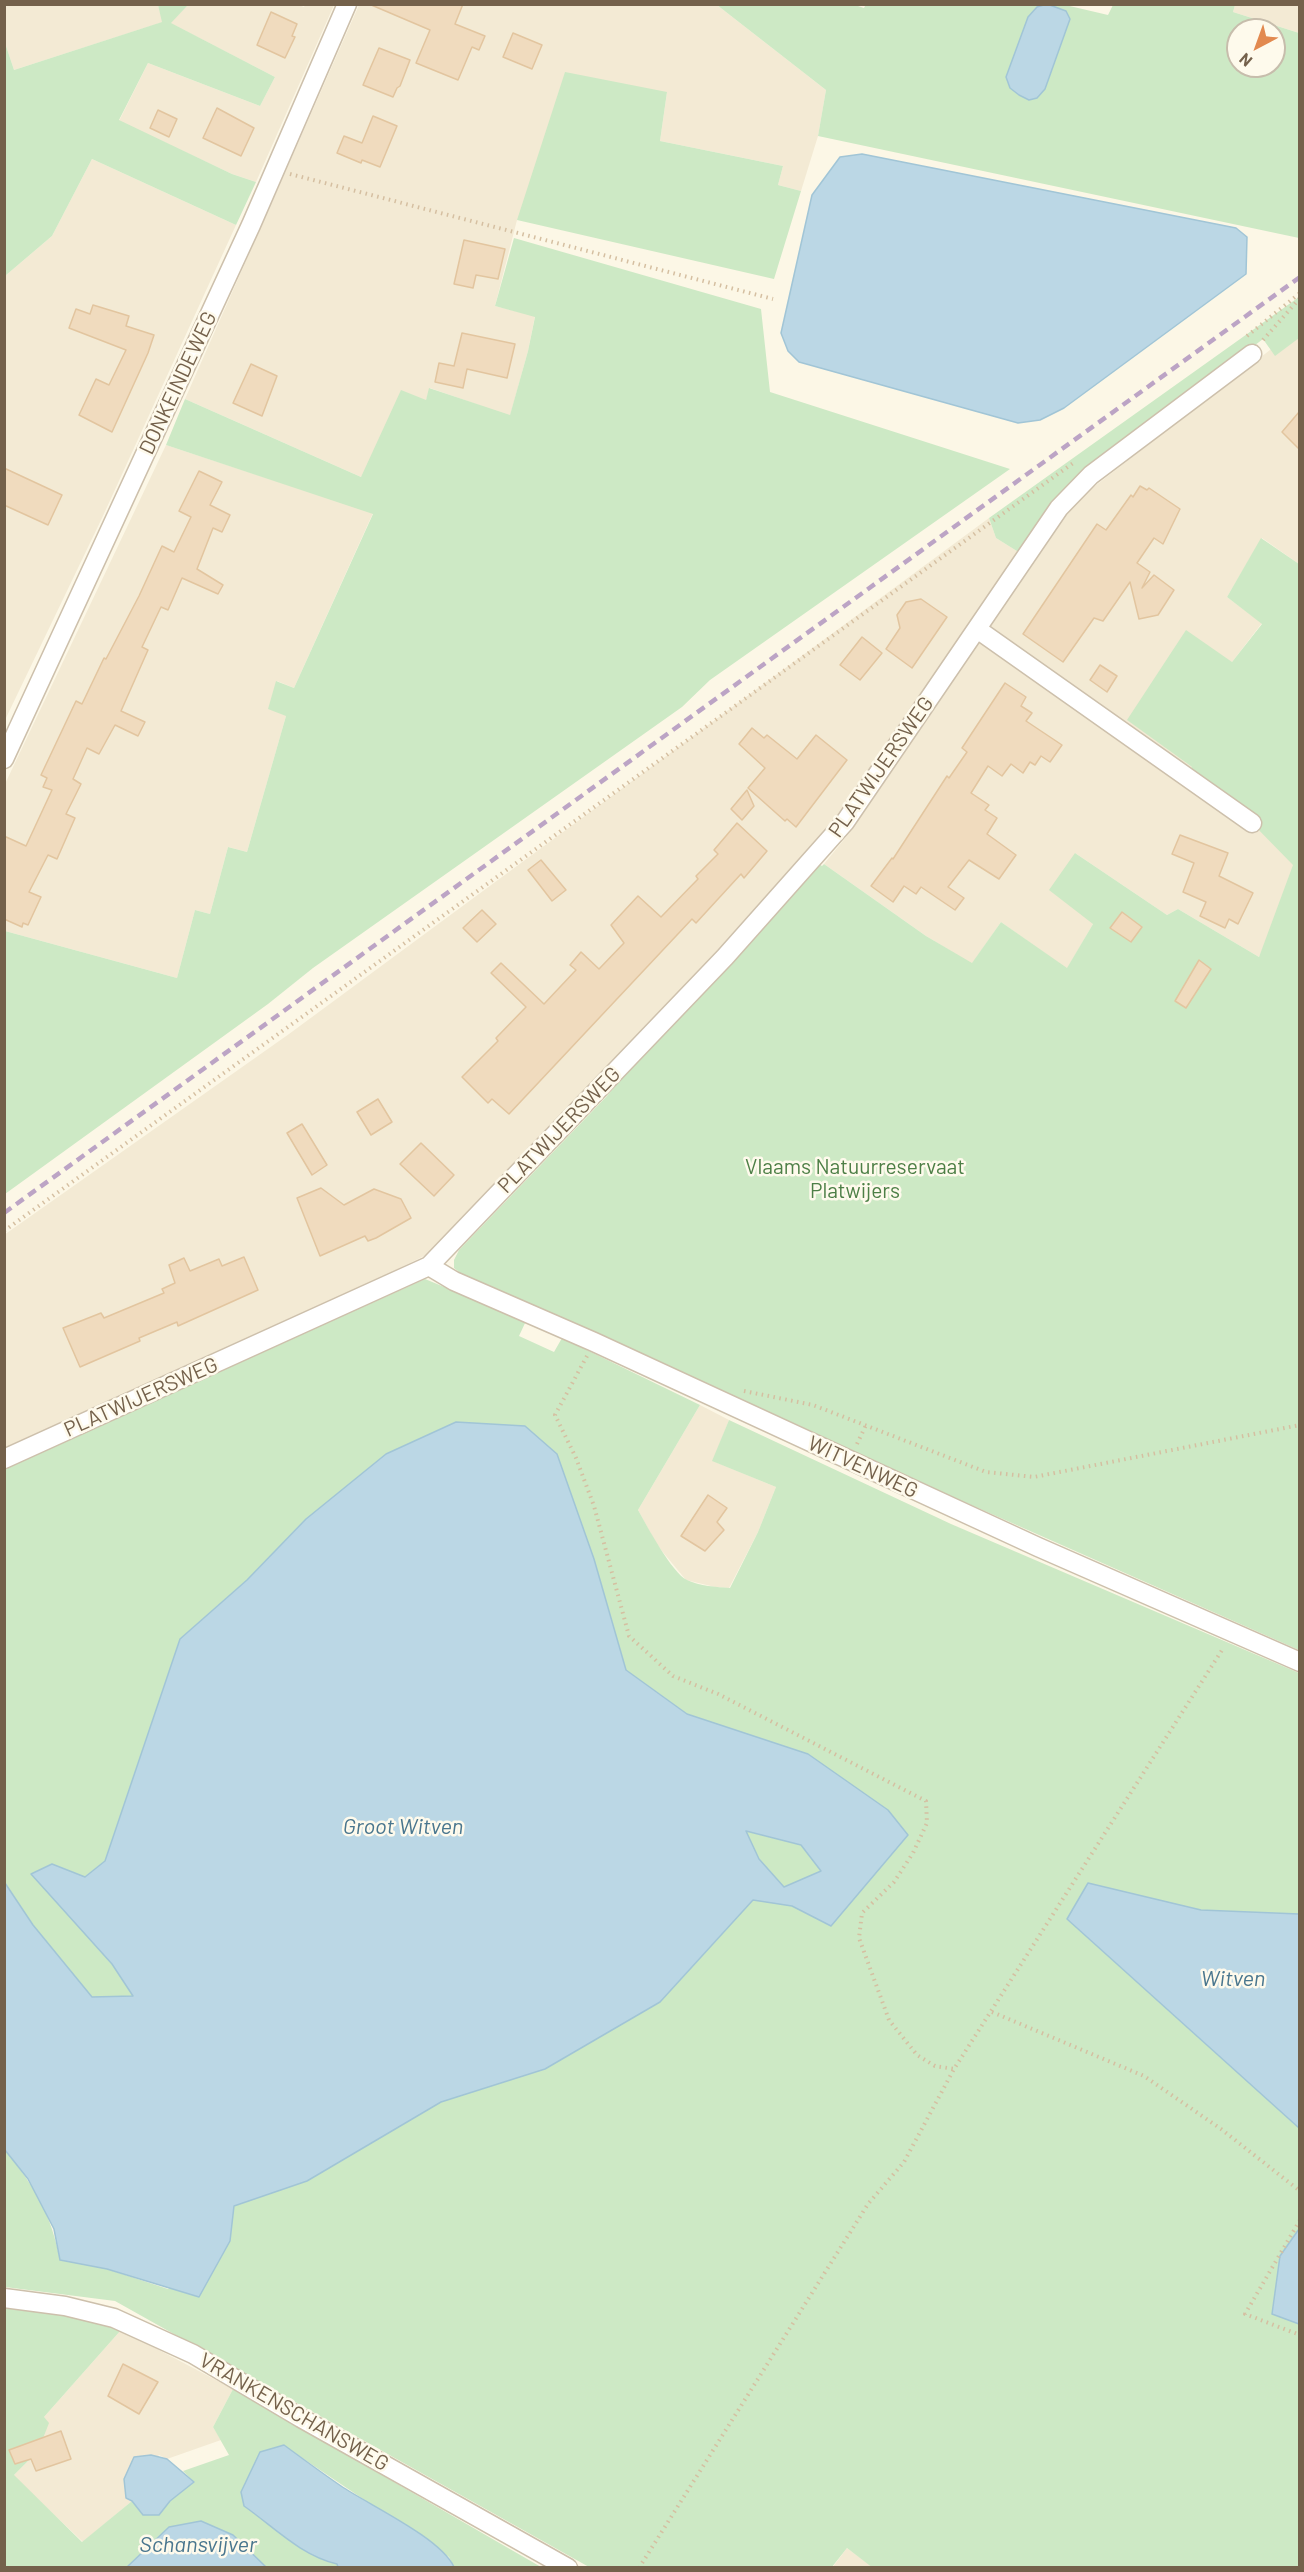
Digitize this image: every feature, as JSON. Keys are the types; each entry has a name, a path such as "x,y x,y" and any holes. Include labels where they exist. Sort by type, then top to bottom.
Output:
{"street":[{"name":"DONKEINDEWEG","path":"4,759 275,170 347,4"},
{"name":"PLATWIJERSWEG","path":"4,1459 429,1266 725,957 845,822 1059,508 1071,494 1248,346"},
{"path":"977,629 1252,823"},
{"name":"WITVENWEG","path":"429,1266 454,1281 594,1342 1038,1547 1299,1662"},
{"name":"VRANKENSCHANSWEG","path":"4,2298 65,2306 114,2318 193,2354 301,2418 568,2568"}],"path":[{"path":"275,170 773,299"},
{"path":"1248,346 1299,295"},
{"path":"1248,346 1299,295"},
{"path":"4,1231 1080,459"},
{"path":"594,1342 555,1415 576,1458 594,1506 629,1636 673,1676 718,1694 926,1801 927,1823 913,1853 894,1882 862,1913 860,1938 889,2020 916,2055 935,2066 954,2069"},
{"path":"738,1391 749,1390 813,1405 986,1472 1034,1478 1299,1425"},
{"path":"639,2568 868,2204 904,2162 954,2069 1233,1633"},
{"path":"992,2012 1144,2076 1221,2129 1299,2191"},
{"path":"1299,2220 1245,2314 1299,2335"}],"shaded area":[{"path":"296,4 304,7 305,5 334,5 256,182 232,174 119,121 148,63 260,106 275,77 170,23 188,5"},
{"path":"4,5 158,5 163,22 14,70 5,43"},
{"path":"359,5 717,5 826,90 818,136 801,191 778,185 783,166 660,141 667,92 517,220 495,306 535,316 510,416 430,388 426,400 361,477 185,399"},
{"path":"1235,5 1299,5 1299,33 1286,29 1286,18 1252,18 1233,12"},
{"path":"92,159 236,225 102,518 5,720 5,276 52,236"},
{"path":"1297,329 1299,332 1299,564 1262,538 1227,597 1262,623 1232,662 1128,720 1299,845 1299,868 1259,957 1178,909 1167,915 1075,853 1093,924 1067,969 1001,922 972,964 926,936 824,864 851,831 1077,500"},
{"path":"166,445 373,513 294,688 277,681 286,716 247,852 228,847 210,914 195,910 177,978 5,931 4,786"},
{"path":"989,518 996,538 1020,553 823,835 738,929 434,1251 324,1306 5,1450 4,1235 289,1034"},
{"path":"700,1405 729,1420 713,1461 776,1487 758,1532 729,1588 686,1580 657,1545 638,1510"},
{"path":"121,2330 233,2389 213,2427 221,2440 167,2459 159,2455 132,2501 83,2542 13,2476 38,2451 44,2417"},
{"path":"847,2548 873,2567 832,2568"}],"green space":[{"path":"852,4 864,8 866,4 1061,4 1108,15 1113,5 1235,5 1233,12 1252,18 1226,18 1226,78 1286,78 1286,29 1299,33 1299,238 818,136 826,90 717,5"},
{"path":"158,5 188,5 171,23 275,77 260,106 148,63 119,120 232,174 256,182 236,225 92,159 52,236 5,276 5,43 14,70 162,22"},
{"path":"565,72 667,92 660,141 783,166 778,185 801,191 774,279 517,220"},
{"path":"514,238 761,309 770,392 1010,469 710,680 682,707 313,968 268,1004 5,1194 5,931 177,978 195,910 210,914 228,847 247,852 286,716 268,709 276,681 294,688 373,514 166,445 185,399 361,477 401,390 426,400 429,388 510,415 535,317 495,306"},
{"path":"1299,297 1299,338 1275,356 1263,339 1056,497 1020,553 996,538 989,518"},
{"name":"Vlaams Natuurreservaat Platwijers","path":"1261,538 1299,564 1299,1650 743,1404 464,1276 454,1268 454,1260 459,1250 606,1097 811,859 822,866 824,864 926,936 972,963 1001,922 1067,968 1093,924 1049,890 1075,853 1167,915 1178,909 1259,957 1293,865 1252,823 1185,776 1192,767 1127,720 1186,630 1232,662 1262,624 1227,597"},
{"path":"425,1279 526,1321 519,1336 554,1352 562,1338 700,1405 638,1510 667,1559 687,1580 703,1585 730,1588 758,1532 776,1487 712,1461 729,1420 951,1524 1299,1673 1299,1914 1201,1910 1088,1883 1067,1919 1299,2128 1299,2229 1280,2256 1272,2314 1299,2324 1299,2567 873,2568 847,2548 832,2567 589,2567 115,2301 5,2287 5,2150 25,2176 47,2215 60,2260 107,2269 168,2289 230,2241 234,2206 307,2181 441,2102 545,2069 660,2002 753,1900 792,1906 831,1926 808,1754 687,1714 626,1670 594,1559 306,1519 247,1580 180,1639 105,1861 85,1877 52,1864 76,1921 112,1964 133,1996 92,1998 33,1925 5,1883 5,1468"},
{"path":"745,1831 801,1845 821,1871 784,1887 759,1859"},
{"path":"5,2305 101,2321 121,2330 44,2417 49,2423 38,2451 14,2475 82,2542 132,2501 143,2515 159,2515 170,2501 194,2482 183,2471 229,2455 213,2427 233,2389 541,2567 454,2567 449,2557 283,2445 282,2533 307,2552 337,2564 338,2567 266,2567 233,2535 169,2527 127,2567 5,2567"}],"water":[{"path":"1047,4 1066,11 1070,19 1045,89 1037,98 1029,100 1010,88 1006,77 1028,17 1037,7"},
{"path":"862,154 1236,228 1247,237 1246,274 1064,408 1040,420 1018,423 799,362 788,351 781,333 812,195 840,157"},
{"name":"Groot Witven","path":"456,1422 525,1426 557,1454 594,1559 626,1670 687,1714 808,1754 888,1810 908,1835 831,1926 792,1906 753,1900 660,2002 545,2069 441,2102 307,2181 234,2206 230,2241 199,2297 107,2269 60,2260 54,2229 28,2179 5,2150 5,1883 33,1925 92,1997 133,1996 112,1964 31,1874 52,1864 85,1877 105,1861 180,1639 247,1580 306,1519 386,1454","holes":["746,1831 801,1845 821,1871 784,1887 759,1859"]},
{"name":"Witven","path":"1088,1883 1201,1910 1299,1914 1299,2128 1067,1919"},
{"path":"1299,2229 1300,2324 1272,2314 1280,2256"},
{"path":"284,2445 341,2486 420,2534 447,2556 454,2567 338,2567 337,2564 299,2547 244,2506 241,2492 260,2452"},
{"path":"151,2455 167,2459 194,2482 170,2501 159,2515 143,2515 132,2501 126,2498 124,2479 134,2457"},
{"name":"Schansvijver","path":"201,2521 233,2535 266,2567 127,2567 169,2527"}],"building":[{"path":"369,4 463,4 455,24 485,36 479,50 472,47 458,80 416,63 430,30"},
{"path":"271,12 297,24 292,36 295,37 285,58 257,45"},
{"path":"513,33 542,45 532,69 503,57"},
{"path":"379,48 410,60 393,97 363,85"},
{"path":"217,108 254,128 241,156 203,138"},
{"path":"158,110 177,119 169,137 150,128"},
{"path":"373,116 397,126 380,167 362,160 361,163 337,153 344,136 362,143"},
{"path":"464,240 505,249 498,279 476,275 473,288 454,284"},
{"path":"93,305 129,316 126,326 154,335 112,432 79,415 96,379 109,385 126,350 69,328 76,309 90,314"},
{"path":"462,333 515,344 507,378 467,369 463,388 435,382 439,363 454,366"},
{"path":"251,364 277,376 262,416 233,403"},
{"path":"1299,412 1299,449 1282,432"},
{"path":"4,468 62,495 48,525 4,505"},
{"path":"199,471 222,482 210,505 230,515 222,532 213,528 197,569 223,585 218,594 182,578 168,610 161,607 142,647 148,650 121,711 145,722 138,736 115,725 99,754 87,748 73,779 81,784 66,814 75,818 57,859 48,855 29,892 41,897 28,925 23,923 22,927 4,919 4,836 26,846 52,790 43,787 47,778 41,775 76,701 82,704 104,658 106,659 139,596 162,546 174,552 191,517 179,511"},
{"path":"1140,486 1147,490 1149,488 1180,509 1163,544 1154,538 1137,563 1150,572 1142,588 1154,575 1174,590 1158,615 1139,619 1130,582 1103,621 1094,618 1063,662 1023,634 1097,524 1106,530"},
{"path":"921,599 947,617 912,668 886,649 900,628 897,615 906,602"},
{"path":"862,637 882,653 860,680 840,665"},
{"path":"1100,665 1117,676 1107,692 1090,680"},
{"path":"1005,683 1026,697 1021,706 1032,713 1026,721 1062,745 1050,762 1041,756 1035,765 1030,762 1023,773 1011,764 1002,776 988,766 971,793 989,805 985,810 997,818 987,834 1016,855 999,879 969,860 948,887 964,898 955,910 921,887 916,894 904,886 893,902 871,886 893,859 947,776 949,778 967,752 962,748"},
{"path":"752,728 764,738 767,735 797,759 816,735 847,760 796,827 787,819 785,821 748,788 765,768 739,744"},
{"path":"747,790 754,806 742,820 731,809"},
{"path":"737,823 767,851 744,878 741,874 696,923 692,919 509,1114 492,1099 488,1103 462,1077 498,1041 496,1038 526,1007 491,973 501,963 544,1004 576,970 570,965 581,952 599,969 624,943 611,925 638,896 661,917 698,879 696,876 718,854 714,850"},
{"path":"1180,835 1228,853 1219,876 1253,893 1238,924 1229,919 1225,928 1200,916 1206,902 1183,892 1194,863 1172,854"},
{"path":"541,860 566,890 552,901 528,870"},
{"path":"482,910 496,924 477,942 463,928"},
{"path":"1122,912 1142,927 1131,942 1110,928"},
{"path":"1199,960 1211,969 1186,1008 1175,1001"},
{"path":"378,1099 392,1122 371,1135 357,1112"},
{"path":"302,1124 327,1165 312,1175 287,1133"},
{"path":"421,1143 454,1175 434,1196 400,1164"},
{"path":"321,1188 344,1205 374,1189 401,1199 411,1218 376,1238 368,1241 365,1236 320,1256 297,1198"},
{"path":"244,1257 258,1290 178,1326 177,1322 139,1338 140,1341 80,1367 63,1328 101,1313 104,1318 164,1293 162,1289 175,1283 169,1265 184,1258 190,1271 219,1259 222,1266"},
{"path":"708,1495 727,1508 717,1522 724,1530 705,1551 681,1536"},
{"path":"123,2364 158,2382 139,2414 108,2396"},
{"path":"61,2431 71,2459 36,2471 31,2459 15,2464 9,2450"}],"railway":[{"path":"4,1213 1300,277"}]}
